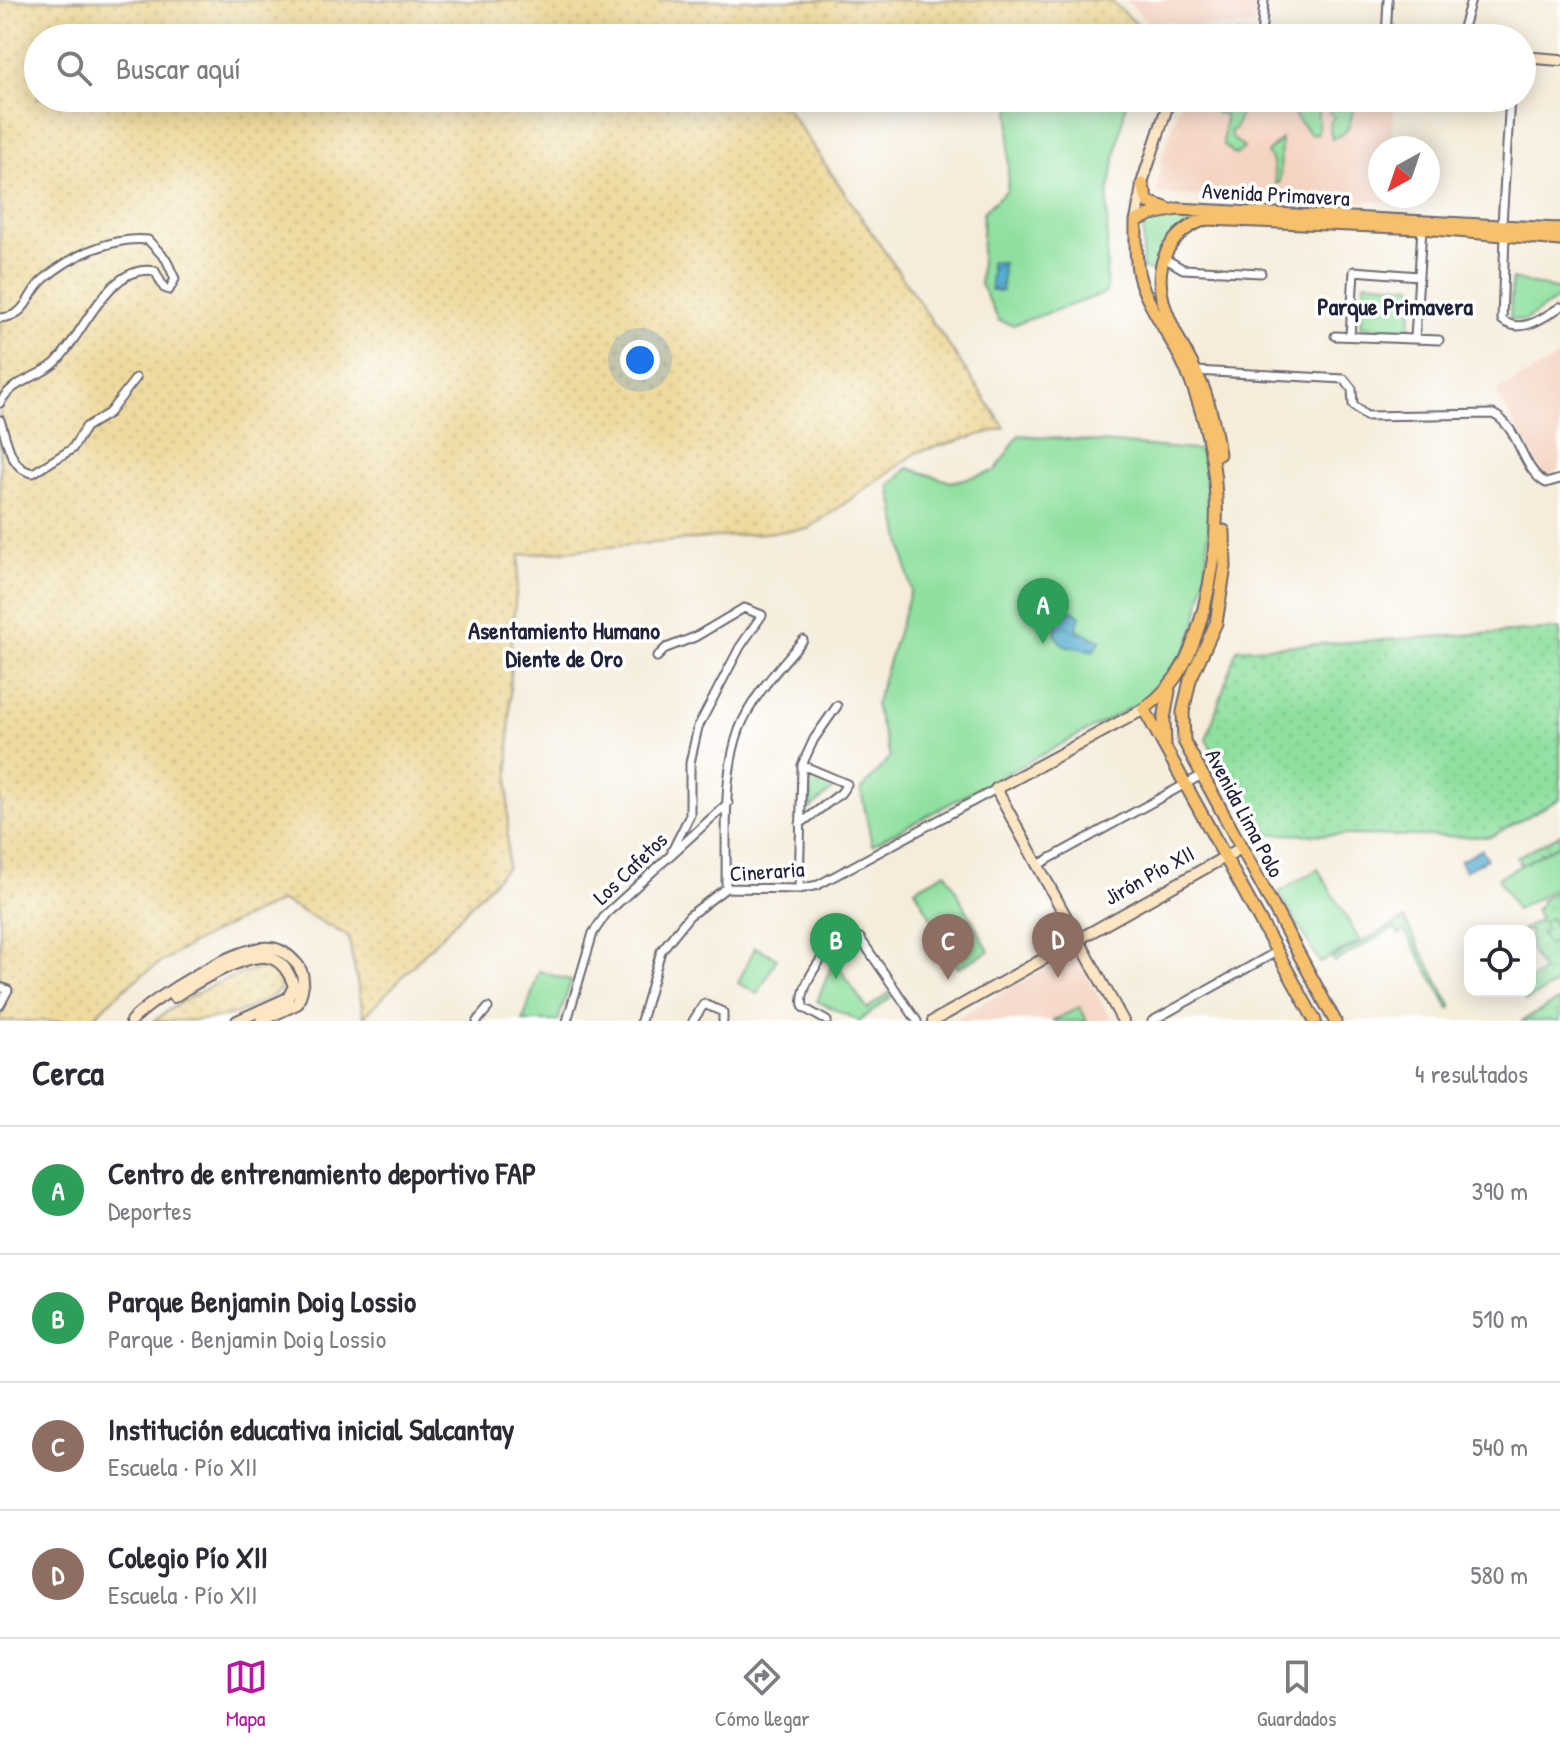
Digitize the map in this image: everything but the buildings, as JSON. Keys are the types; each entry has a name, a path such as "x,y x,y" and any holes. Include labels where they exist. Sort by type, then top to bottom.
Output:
{"main road":[{"path":"1142,184 1151,204 1178,209"},
{"name":"Avenida Primavera","path":"1136,221 1178,209 1504,229 1560,240"},
{"name":"Avenida Primavera","path":"1159,272 1178,236 1207,219 1422,228 1560,229"},
{"path":"1136,221 1141,283 1186,369 1204,420 1215,468 1217,544 1207,596 1190,654 1170,689 1144,709"},
{"path":"1137,263 1145,276 1159,272"},
{"name":"Avenida Lima Polo","path":"1159,272 1160,292 1205,391 1217,440 1225,567 1216,623 1190,680 1183,712 1184,741 1335,1021"},
{"name":"Avenida Lima Polo","path":"1165,745 1164,719 1170,689"},
{"name":"Avenida Lima Polo","path":"1144,709 1315,1021"},
{"path":"1301,996 1317,987"}],"street":[{"path":"1263,24 1264,0"},
{"path":"1387,24 1388,0"},
{"path":"1464,24 1471,0"},
{"path":"1536,58 1560,60"},
{"path":"1136,221 1142,184 1165,112"},
{"path":"1509,112 1501,316 1505,322 1529,325 1560,307"},
{"path":"1415,338 1422,228"},
{"path":"0,318 25,308 45,278 79,254 124,242 148,240 173,269 175,279 169,290 164,288 155,271 147,270 119,282 93,309 53,365 19,382 0,403"},
{"path":"1164,258 1183,269 1261,273"},
{"path":"1350,336 1354,271 1419,276"},
{"path":"1335,336 1439,340"},
{"path":"1195,371 1344,379 1352,389 1353,405 1366,416 1493,414 1506,424 1542,481 1560,479"},
{"path":"0,420 15,463 23,471 33,473 72,449 86,427 109,413 136,378"},
{"path":"657,657 666,648 695,637 744,608 762,615 705,707 690,763 690,815 672,851"},
{"path":"726,888 728,803 739,730 762,690 803,640"},
{"path":"799,889 802,765 814,739 837,706"},
{"path":"1123,1021 996,789 1144,709"},
{"path":"800,824 841,793 847,784 802,765"},
{"path":"1038,865 1202,775"},
{"name":"Cineraria","path":"641,1021 661,951 689,916 726,888 799,889 818,885 996,789"},
{"name":"Los Cafetos","path":"567,1021 593,933 613,906 728,803"},
{"name":"Jirón Pío XII","path":"933,1021 1241,848"},
{"path":"827,1021 804,1008 801,998 825,950 849,933 860,938 917,1021"},
{"path":"131,1021 180,984 248,951 270,947 284,952 300,968 304,989 297,1004 261,1021"},
{"path":"1152,1021 1278,951"},
{"path":"140,1021 213,975 264,956 278,961 289,971 294,986 288,998 237,1021"},
{"path":"0,987 8,990 0,1005"},
{"path":"693,1021 704,1004 723,1012 723,1021"},
{"path":"477,1021 488,1008"}],"shaded area":[{"path":"1125,0 1256,0 1254,24 1183,24 1166,21 1151,24"},
{"path":"1177,112 1394,112 1392,136 1368,136 1368,201 1159,195 1156,192 1163,153"},
{"path":"1560,356 1560,469 1545,478 1496,392"},
{"path":"1074,953 1112,1021 957,1021 982,1003"}],"green space":[{"path":"1010,112 1124,112 1108,195 1106,293 1013,325 999,321 980,284 983,212 1007,190"},
{"path":"1241,112 1235,129 1230,131 1232,138 1244,148 1236,155 1223,145 1225,114 1216,113"},
{"path":"1296,112 1318,112 1318,133 1310,134 1294,115"},
{"path":"1352,112 1347,129 1332,138 1329,126 1334,116 1329,113"},
{"path":"1281,139 1280,182 1276,184 1273,162 1267,153"},
{"path":"1201,217 1160,257 1153,272 1142,268 1144,222 1150,218"},
{"path":"1512,279 1560,290 1560,297 1524,321 1510,319"},
{"path":"1365,282 1414,286 1410,330 1361,326"},
{"path":"1019,435 1205,451 1209,507 1206,571 1193,633 1182,660 1163,688 872,845 861,790 890,757 875,705 911,590 890,485 908,468 951,482 995,471"},
{"path":"1560,629 1560,799 1490,837 1270,834 1206,740 1237,649"},
{"path":"810,777 837,786 810,809"},
{"path":"1560,834 1560,844 1521,865 1517,857"},
{"path":"1560,844 1560,886 1516,910 1498,878"},
{"path":"1318,869 1360,941 1320,963 1279,892"},
{"path":"946,872 989,951 958,968 915,889"},
{"path":"1560,889 1560,982 1536,995 1536,976 1543,972 1536,960 1536,925 1531,925 1540,920 1535,910 1541,900"},
{"path":"1551,918 1560,939 1548,945 1541,933 1546,930 1542,922"},
{"path":"1404,919 1452,1007 1450,1009 1405,931 1399,935 1395,928 1334,962 1332,958"},
{"path":"755,947 777,958 758,994 738,983"},
{"path":"834,960 867,1009 889,993 891,997 859,1021 817,1001"},
{"path":"539,971 571,981 558,1021 523,1021"},
{"path":"1560,1000 1560,1021 1521,1021"},
{"path":"1080,1007 1087,1021 1052,1021"}],"sand":[{"path":"0,0 1110,0 1137,24 24,24 24,112 790,112 1005,428 918,452 808,529 520,555 511,642 507,867 364,1017 348,936 282,901 230,924 155,966 132,982 90,1021 0,1021"},
{"path":"266,968 280,974 280,990 250,1008 221,1017 154,1021 207,988 237,975"}],"water":[{"path":"991,262 1003,262 1002,291 991,291"},
{"path":"1072,610 1080,615 1076,630 1101,640 1094,651 1063,645 1056,636 1058,619"},
{"path":"1482,849 1487,859 1465,871 1460,861"}],"place":[{"name":"Centro de entrenamiento deportivo FAP","path":"1043,644"},
{"name":"Colegio Pío XII","path":"1058,978"},
{"name":"Parque Benjamin Doig Lossio","path":"836,979"},
{"name":"Institución educativa inicial Salcantay","path":"948,980"}],"district":[{"name":"Parque Primavera","path":"1395,307"},
{"name":"Asentamiento Humano Diente de Oro","path":"564,645"}]}
